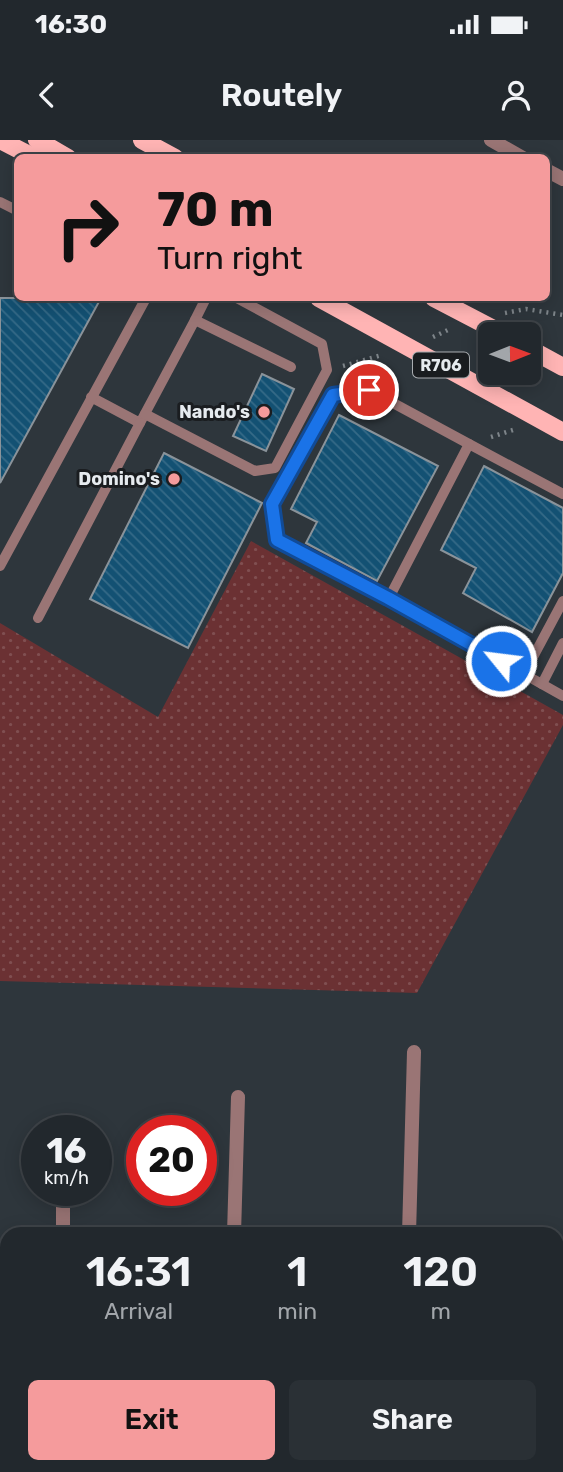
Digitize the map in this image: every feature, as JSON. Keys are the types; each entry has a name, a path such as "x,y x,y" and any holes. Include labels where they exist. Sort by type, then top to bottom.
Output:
{"main road":[{"path":"0,140 27,154"},
{"path":"37,140 61,154"},
{"path":"142,140 168,154"},
{"name":"R706","path":"324,301 563,432"},
{"path":"440,301 480,322"},
{"path":"541,355 563,367"}],"street":[{"path":"491,140 516,154"},
{"path":"409,1227 414,1052"},
{"path":"234,1227 239,1097"},
{"path":"63,1206 63,1227"}],"lane":[{"path":"0,566 144,301"},
{"path":"38,618 204,301"},
{"path":"91,397 255,471 275,468 327,370 322,344 243,301"},
{"path":"194,320 291,366"},
{"path":"563,494 369,390 333,395 272,504 277,540 388,598 563,696"},
{"path":"388,598 469,444"},
{"path":"524,674 563,601"},
{"path":"542,684 563,643"}],"shaded area":[{"path":"251,541 563,715 563,725 417,993 0,981 0,623 158,717"}],"building":[{"path":"0,298 14,298 14,301 99,301 0,483"},
{"name":"Nando's","path":"262,374 294,389 266,451 233,436"},
{"path":"339,415 438,466 377,581 306,543 317,522 291,509"},
{"path":"164,453 262,503 188,648 90,599"},
{"path":"484,466 563,508 563,573 532,632 463,593 476,568 441,550"}],"place":[{"name":"Nando's","path":"264,412"},
{"name":"Domino's","path":"174,479"}],"route":[{"path":"369,390 333,395 272,504 277,540 501,661"}]}
